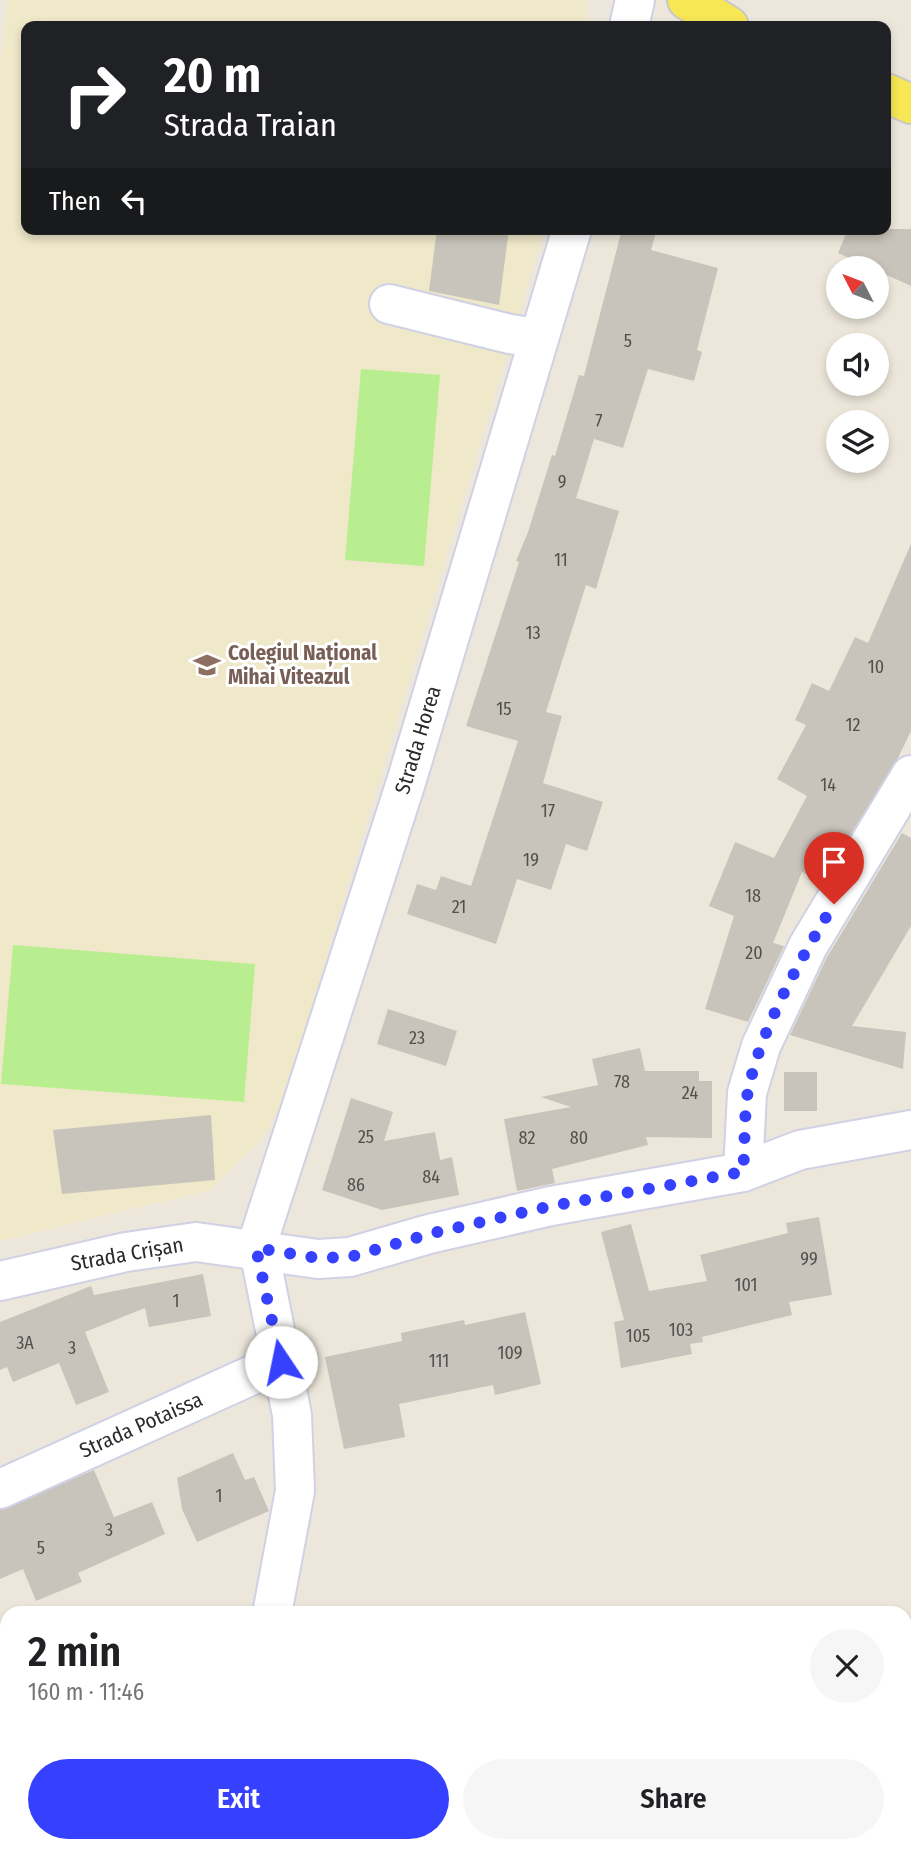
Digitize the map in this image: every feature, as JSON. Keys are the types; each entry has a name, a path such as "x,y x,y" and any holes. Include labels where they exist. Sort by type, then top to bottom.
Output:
{"main road":[{"path":"687,0 721,21"},
{"path":"891,95 911,104"}],"street":[{"path":"630,21 635,0"},
{"name":"Strada Horea","path":"256,1248 403,792 570,235"},
{"path":"389,304 510,334 539,338"},
{"path":"743,1172 747,1093 761,1046 808,946 911,775"},
{"name":"Strada Crișan","path":"0,1281 126,1252 195,1241 318,1258 350,1257 429,1234 551,1206 743,1172 800,1150 911,1130"},
{"path":"256,1248 292,1415 295,1491 273,1606"},
{"name":"Strada Potaissa","path":"0,1489 281,1362"}],"shaded area":[{"name":"Colegiul Național Mihai Viteazul","path":"8,0 587,0 586,21 21,21 21,235 542,235 283,1101 261,1140 210,1190 0,1241 0,67"}],"green space":[{"path":"361,369 440,375 424,566 345,560"},
{"path":"13,945 255,964 244,1102 1,1084"}],"building":[{"path":"891,229 911,229 911,286 889,276 889,256 845,256 838,253 846,235 891,235"},
{"path":"436,235 508,235 499,305 429,291"},
{"path":"620,235 655,235 651,250 718,268 697,350 702,352 694,381 648,369 623,448 594,439 576,498 619,511 596,589 586,585 546,712 562,716 543,783 603,802 587,851 566,844 551,890 517,879 496,944 407,914 417,884 436,890 441,876 471,886 518,741 466,726 519,562 516,561 552,455 555,456 579,375 584,376"},
{"path":"911,544 911,731 898,758 821,882 802,872 773,943 784,946 748,1022 705,1009 734,916 709,906 735,842 774,858 807,796 777,779 806,725 795,720 812,683 829,691 855,637 868,643"},
{"path":"902,833 911,838 911,926 852,1026 906,1032 903,1069 790,1035 826,959"},
{"path":"388,1009 457,1031 446,1066 377,1044"},
{"path":"640,1048 645,1071 699,1071 699,1081 712,1081 712,1138 646,1137 648,1145 552,1169 555,1183 517,1191 504,1119 571,1107 541,1097 598,1085 592,1059"},
{"path":"784,1072 817,1072 817,1111 784,1111"},
{"path":"351,1098 393,1112 384,1141 435,1132 440,1160 452,1157 459,1195 382,1210 322,1190"},
{"path":"211,1115 215,1180 62,1194 53,1130"},
{"path":"819,1217 832,1295 789,1302 792,1315 702,1337 703,1342 690,1344 692,1354 621,1368 614,1322 624,1320 601,1232 631,1224 649,1291 707,1281 700,1255 788,1233 786,1223"},
{"path":"203,1274 211,1316 149,1327 145,1308 85,1332 109,1392 76,1405 59,1363 13,1382 7,1367 0,1370 0,1322 91,1286 94,1295"},
{"path":"525,1312 541,1384 495,1395 493,1385 399,1404 405,1437 344,1449 325,1357 402,1341 401,1333 464,1320 465,1325"},
{"path":"233,1453 245,1480 254,1477 269,1511 197,1542 182,1509 177,1478"},
{"path":"94,1470 114,1517 152,1502 165,1534 78,1573 82,1582 36,1601 23,1569 0,1579 0,1510"}],"place":[{"name":"Colegiul Național Mihai Viteazul","path":"207,665"}],"route":[{"path":"281,1362 262,1265 256,1248 318,1258 350,1257 382,1250 429,1234 551,1206 743,1172 748,1119 747,1093 761,1046 808,946 834,904"}]}
